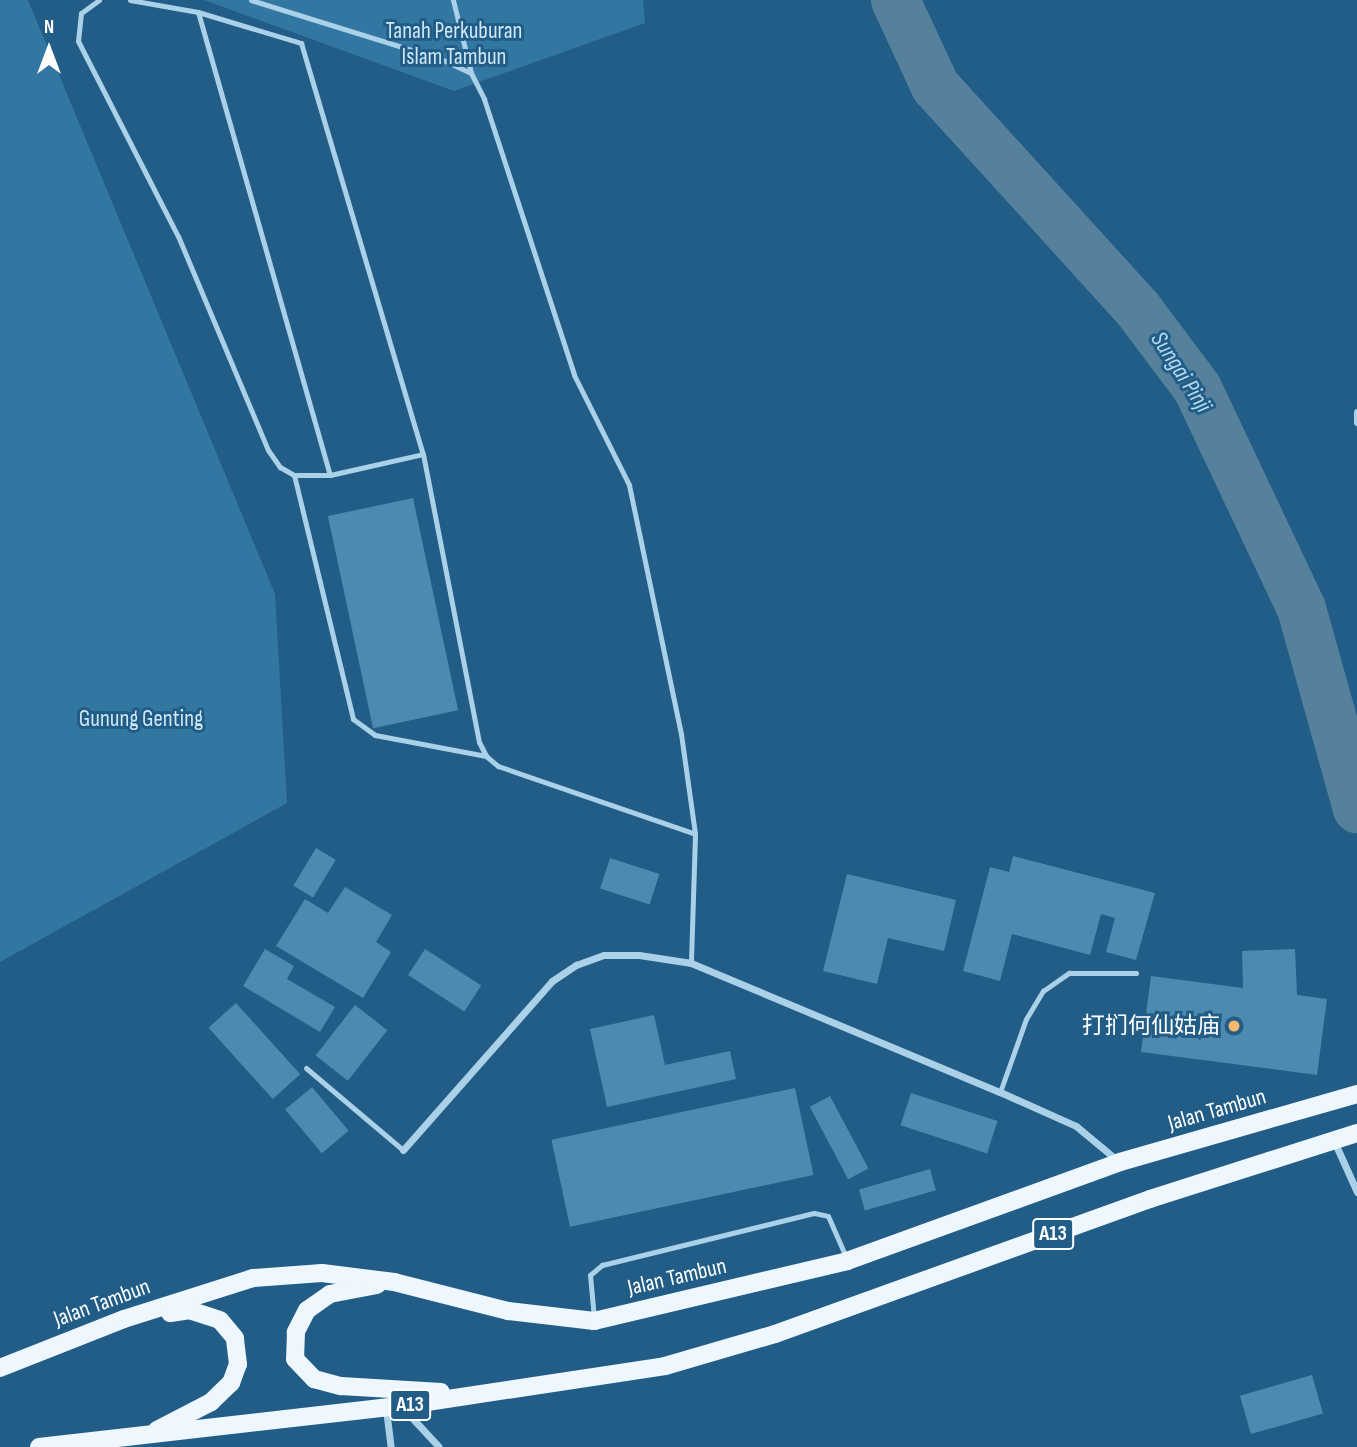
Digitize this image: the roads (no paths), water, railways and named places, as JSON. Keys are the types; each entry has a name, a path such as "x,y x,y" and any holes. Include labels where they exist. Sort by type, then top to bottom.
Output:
{"main road":[{"name":"Jalan Tambun","path":"0,1368 124,1318 253,1278 322,1273 394,1282 508,1311 594,1321 847,1261 1120,1162 1357,1094"},
{"path":"1333,1141 1357,1133"},
{"name":"A13","path":"39,1447 394,1406 665,1366 775,1334 1150,1199 1333,1141"},
{"path":"394,1282 330,1294 307,1310 296,1332 295,1359 314,1379 341,1386 472,1394"},
{"path":"124,1318 190,1310 220,1320 235,1338 238,1364 231,1382 211,1402 146,1436"}],"street":[{"path":"1357,412 1357,422"},
{"path":"403,1150 522,1012 576,965 604,955 691,963 1076,1126 1120,1162"},
{"path":"1333,1141 1357,1192"},
{"path":"391,1447 394,1406"},
{"path":"394,1406 439,1447"}],"lane":[{"path":"99,0 81,13 78,41 178,236 268,450 280,467 294,475 330,475 423,454"},
{"path":"130,0 198,12 302,43 423,454 479,742 486,756 498,766 695,834"},
{"path":"251,0 412,48 471,73"},
{"path":"453,0 471,73 484,99 574,375 629,485 681,734 695,834 691,963"},
{"path":"198,12 330,475"},
{"path":"294,475 353,719 375,735 486,756"},
{"path":"1000,1092 1026,1020 1043,991 1069,973 1136,973"},
{"path":"306,1068 403,1150"},
{"path":"594,1321 589,1283 594,1268 800,1216 828,1216 847,1261"}],"waterway":[{"name":"Sungai Pinji","path":"895,0 935,86 1137,308 1197,388 1301,608 1357,808"}],"place":[{"name":"打扪何仙姑庙","path":"1234,1026"}],"park label":[{"name":"Tanah Perkuburan Islam Tambun","path":"454,44"},
{"name":"Gunung Genting","path":"141,719"}]}
